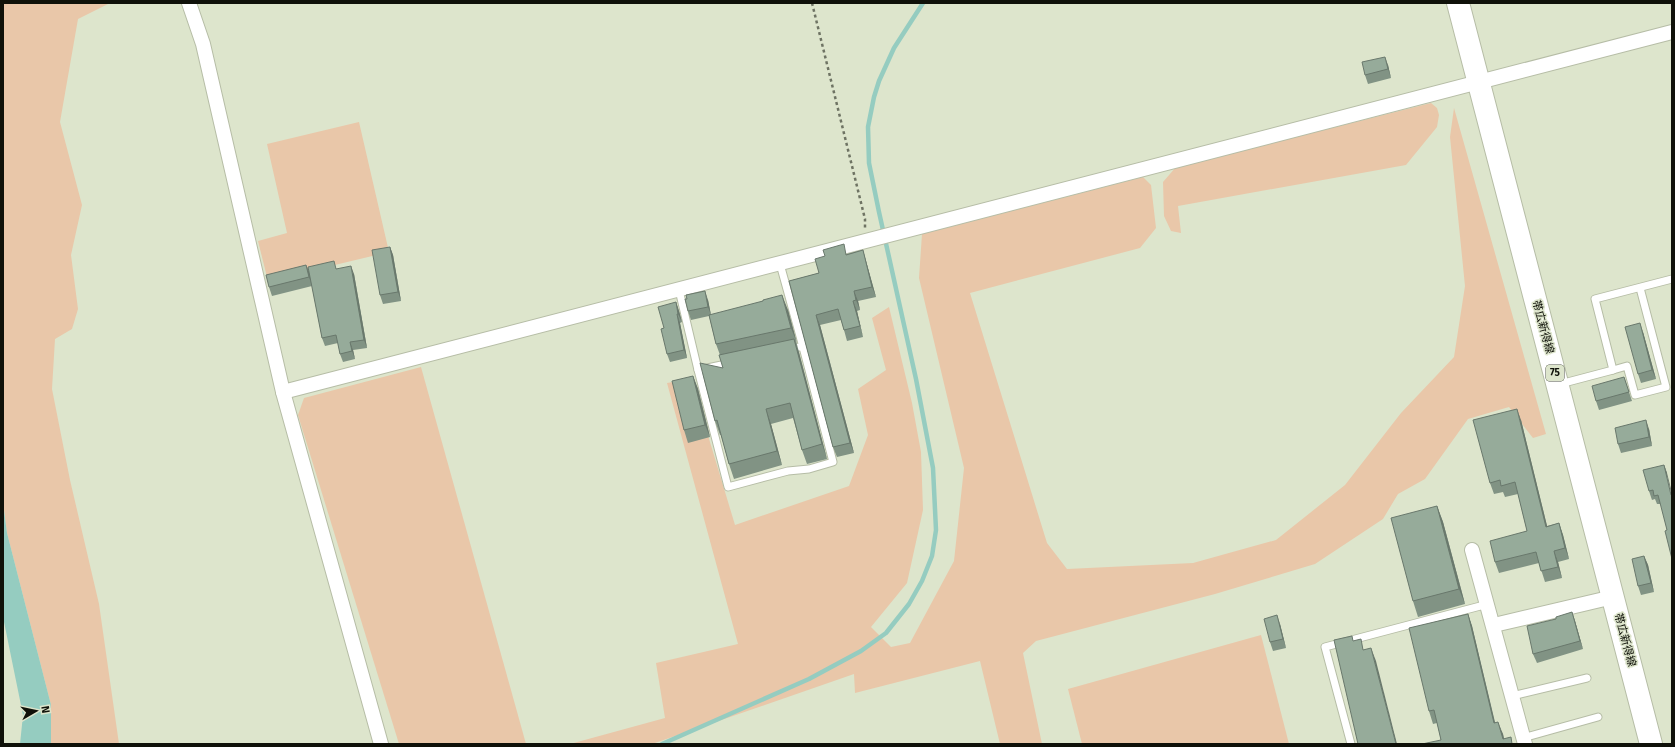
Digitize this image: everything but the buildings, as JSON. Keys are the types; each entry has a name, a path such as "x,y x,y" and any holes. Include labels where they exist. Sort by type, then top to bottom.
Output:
{"main road":[{"name":"帯広新得線","path":"1458,3 1651,744"}],"street":[{"path":"189,3 203,44 283,392 381,744"},
{"path":"283,392 1672,32"},
{"path":"1472,550 1494,625 1524,741"},
{"path":"1494,625 1613,597"}],"lane":[{"path":"679,290 728,488 788,471 809,469 833,462 780,264"},
{"path":"1613,370 1595,299 1672,279"},
{"path":"1558,385 1627,366 1635,395 1666,387 1640,288"},
{"path":"788,350 803,347"},
{"path":"698,370 736,362"},
{"path":"1351,744 1325,647 1488,604"},
{"path":"1512,696 1588,678"},
{"path":"1524,741 1598,717"}],"path":[{"path":"812,3 870,240"}],"shaded area":[{"path":"3,3 110,3 78,19 60,122 82,205 71,255 78,309 72,329 55,339 52,389 70,480 99,604 119,744 51,744 51,705 7,533 3,503"},
{"path":"1431,103 1437,108 1439,115 1437,127 1406,165 1178,206 1181,233 1171,231 1164,216 1163,182 1176,167"},
{"path":"1454,108 1546,434 1533,438 1509,407 1468,419 1425,479 1398,494 1383,519 1315,564 1215,594 1036,641 1023,653 1042,744 1000,744 980,661 855,693 854,674 652,744 570,744 665,718 656,663 738,644 667,383 691,379 735,525 849,486 868,435 858,389 886,370 872,318 889,307 912,403 921,452 923,510 907,583 871,627 891,647 910,643 954,561 964,468 919,278 922,234 1143,177 1151,185 1156,228 1140,248 970,293 1047,543 1067,569 1193,563 1276,540 1345,485 1401,413 1454,357 1465,286 1450,137"},
{"path":"359,122 389,252 268,281 258,241 287,233 267,144"},
{"path":"421,367 526,744 399,744 298,415 304,398"},
{"path":"1261,635 1289,744 1082,744 1068,689"}],"water":[{"path":"3,503 7,533 51,705 51,744 20,744 23,715 3,617"}],"waterway":[{"path":"662,744 809,679 861,651 886,633 909,604 922,581 932,556 936,530 933,468 916,379 869,163 868,127 879,81 894,48 923,3"}]}
